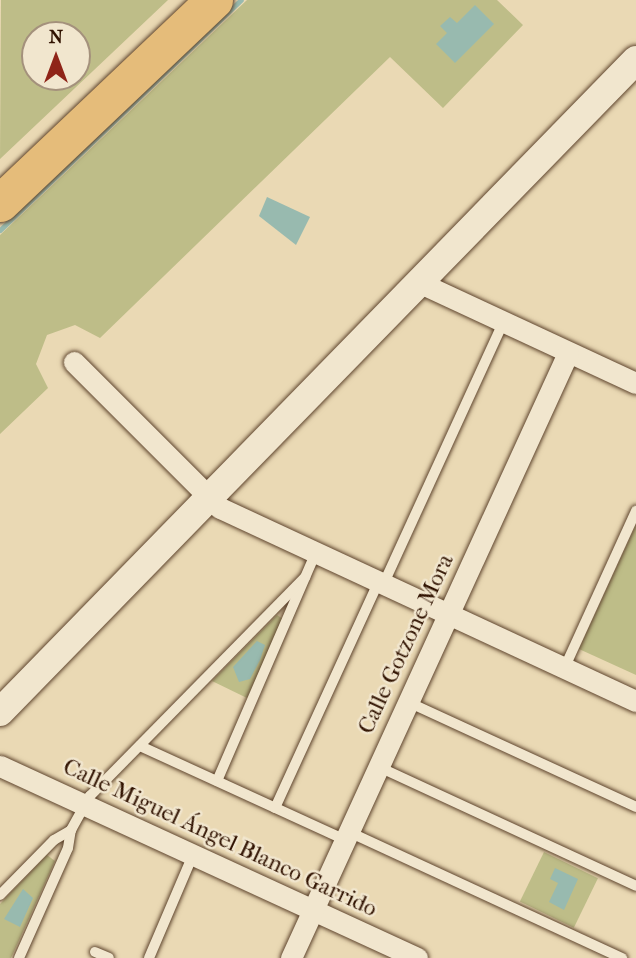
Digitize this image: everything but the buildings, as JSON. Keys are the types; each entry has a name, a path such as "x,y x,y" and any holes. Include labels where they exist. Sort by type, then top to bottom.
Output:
{"highway":[{"path":"0,203 214,0"}],"street":[{"path":"0,712 636,60"},
{"path":"418,282 636,383"},
{"name":"Calle Gotzone Mora","path":"291,958 568,353"},
{"path":"74,362 208,498 234,516 636,701"},
{"name":"Calle Miguel Ángel Blanco Garrido","path":"0,766 417,958"}],"lane":[{"path":"275,808 503,323"},
{"path":"564,669 636,511"},
{"path":"217,781 316,554"},
{"path":"19,958 68,848 71,830 85,805 305,577"},
{"path":"408,702 636,807"},
{"path":"140,746 275,808 347,836 622,958"},
{"path":"379,767 636,886"},
{"path":"0,895 54,840 71,830"},
{"path":"149,958 193,855"},
{"path":"95,952 109,958"}],"shaded area":[{"path":"1,0 168,0 91,73 91,21 21,21 21,91 72,91 0,159"},
{"path":"247,0 497,0 523,25 443,108 390,57 100,338 75,325 47,335 36,364 48,388 0,434 0,235"},
{"path":"636,525 636,675 579,649"},
{"path":"277,615 283,619 247,698 212,681"},
{"path":"544,852 598,878 574,928 520,901"},
{"path":"47,855 55,861 11,958 0,958 0,904"}],"water":[{"path":"475,5 494,24 455,63 436,44 447,33 440,26 450,17 457,23"},
{"path":"267,197 310,217 296,245 259,216"},
{"path":"257,641 265,645 260,660 250,679 239,682 233,667"},
{"path":"555,868 578,879 564,910 549,902 558,883 550,879"},
{"path":"23,889 33,898 20,927 4,919"}],"waterway":[{"path":"0,230 241,0"}]}
